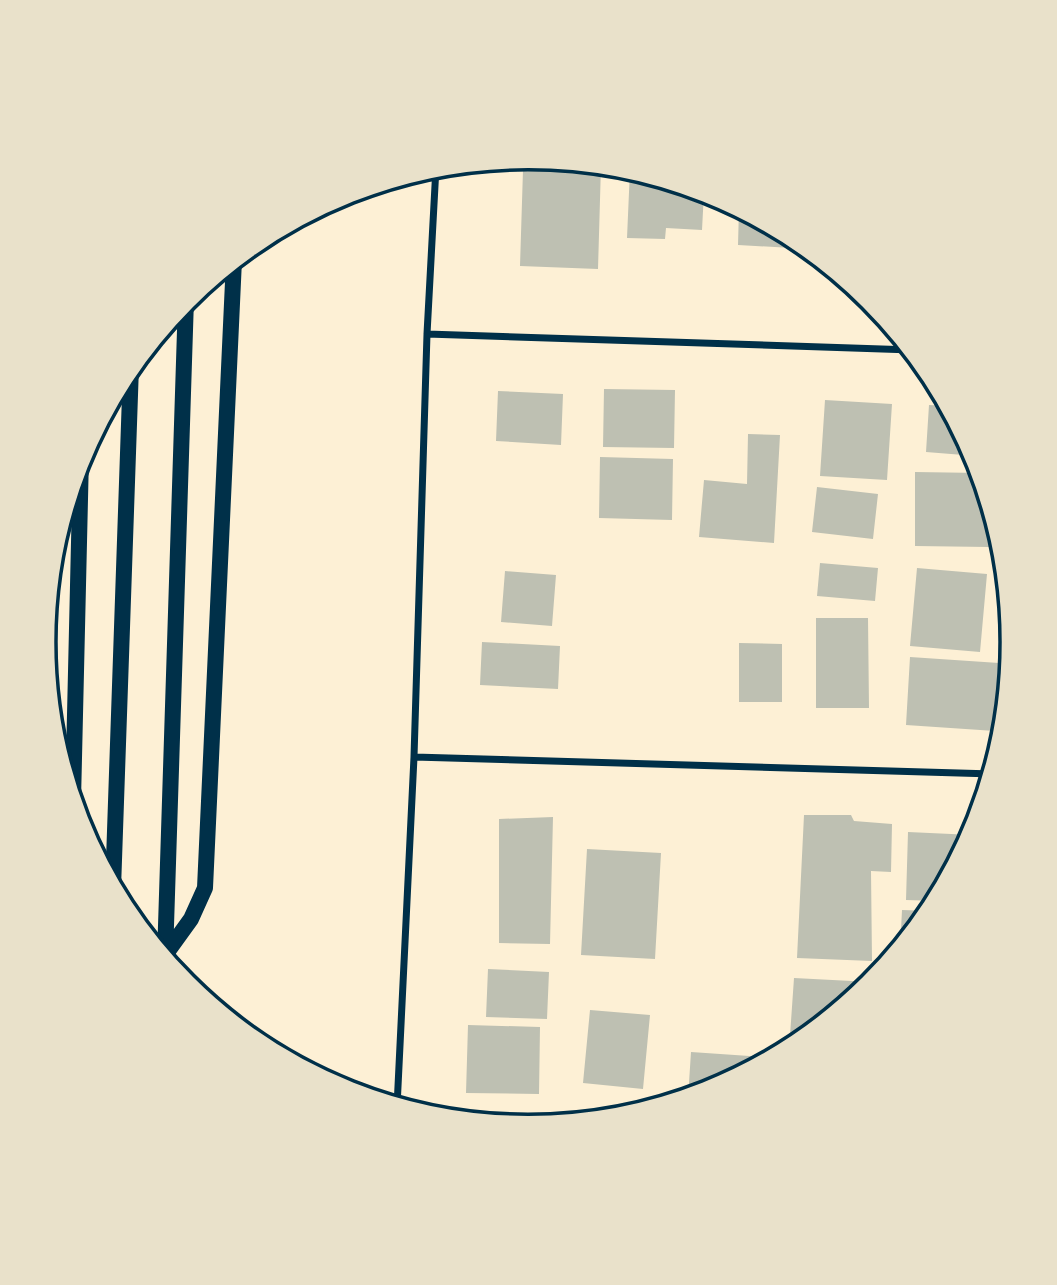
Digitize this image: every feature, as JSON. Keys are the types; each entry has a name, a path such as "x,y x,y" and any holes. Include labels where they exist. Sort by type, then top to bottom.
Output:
{"main road":[{"path":"170,950 191,919 205,888 233,274"},
{"path":"165,944 185,317"},
{"path":"114,868 130,389"},
{"path":"73,768 80,494"}],"street":[{"path":"398,1096 414,757 427,334 435,179"},
{"path":"427,334 899,350"},
{"path":"414,757 982,774"}],"building":[{"path":"523,170 601,176 598,269 520,266"},
{"path":"629,181 703,204 702,230 666,228 665,239 627,238"},
{"path":"739,220 788,248 738,245"},
{"path":"604,389 675,390 674,448 603,447"},
{"path":"498,391 563,394 561,445 496,441"},
{"path":"825,400 892,404 887,480 820,476"},
{"path":"929,405 938,405 962,455 926,452"},
{"path":"748,434 780,435 774,543 699,537 704,480 747,484"},
{"path":"600,457 673,459 672,520 599,518"},
{"path":"915,472 969,473 985,520 989,547 915,546"},
{"path":"817,487 878,494 873,539 812,532"},
{"path":"820,563 878,568 875,601 817,596"},
{"path":"917,568 987,574 980,652 910,646"},
{"path":"505,571 556,575 552,626 501,622"},
{"path":"816,618 868,618 869,708 816,708"},
{"path":"482,642 560,646 558,689 480,685"},
{"path":"739,643 782,644 782,702 739,702"},
{"path":"910,657 999,663 993,731 906,725"},
{"path":"804,815 851,815 854,821 892,824 891,872 871,871 872,961 797,958"},
{"path":"553,817 550,944 499,943 499,819"},
{"path":"908,832 960,834 938,879 924,901 906,900"},
{"path":"587,849 661,853 655,959 581,955"},
{"path":"902,910 917,911 903,930 901,933"},
{"path":"488,969 549,972 547,1019 486,1017"},
{"path":"794,978 858,981 840,998 790,1036"},
{"path":"590,1010 650,1015 643,1089 583,1083"},
{"path":"468,1025 540,1027 539,1094 466,1093"},
{"path":"691,1052 756,1056 709,1079 689,1087"}]}
